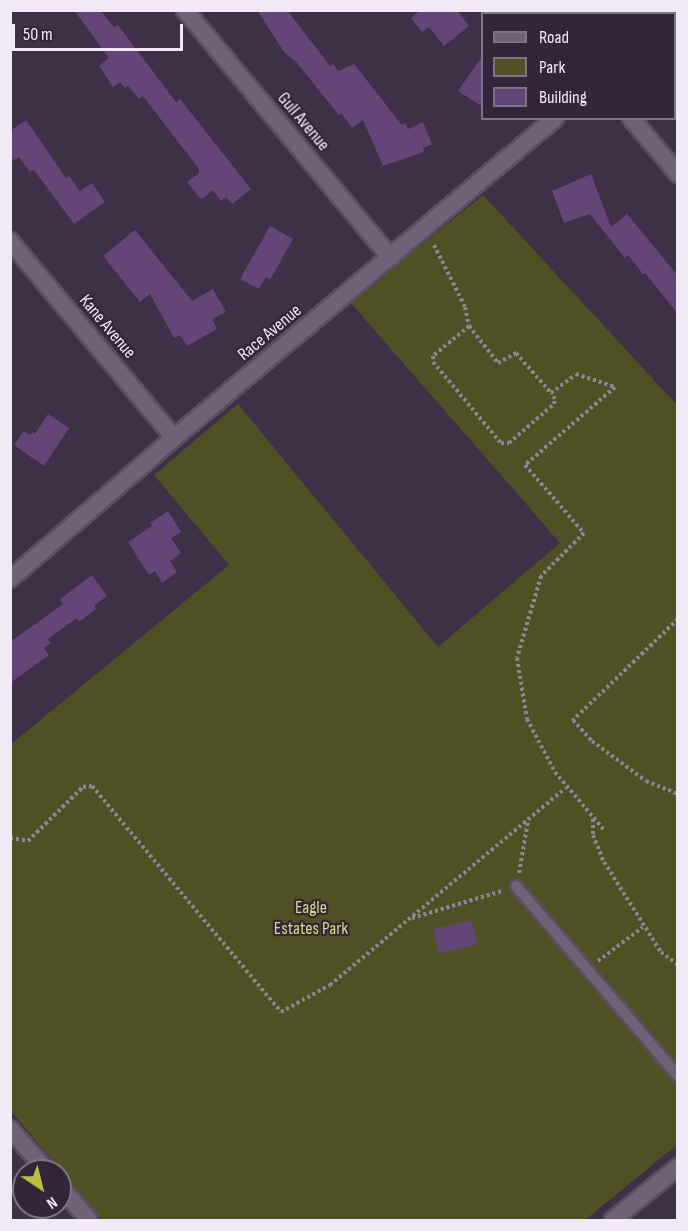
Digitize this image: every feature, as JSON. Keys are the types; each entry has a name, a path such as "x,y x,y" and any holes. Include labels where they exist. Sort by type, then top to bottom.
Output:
{"street":[{"name":"Gull Avenue","path":"185,10 391,258"},
{"name":"Race Avenue","path":"10,579 174,438 554,120"},
{"path":"633,120 678,174"},
{"name":"Kane Avenue","path":"10,241 174,438"},
{"path":"10,1129 36,1159"},
{"path":"613,1221 678,1167"},
{"path":"72,1200 89,1221"}],"lane":[{"path":"516,886 678,1076"}],"path":[{"path":"426,229 465,307 469,327 498,363 516,353 555,399 554,404 509,443 501,443 433,362 433,356 469,327"},
{"path":"551,393 576,374 615,387 525,465 584,533 541,576 517,658 527,719 555,772 604,830"},
{"path":"678,619 573,720 592,741 646,781 678,794"},
{"path":"10,838 28,841 83,787 92,786 281,1012 330,986 566,788"},
{"path":"593,819 593,835 604,862 643,927 661,952 678,965"},
{"path":"410,918 516,886 528,820"},
{"path":"587,969 643,927"}],"green space":[{"name":"Eagle Estates Park","path":"483,195 677,405 677,1145 585,1220 102,1220 72,1184 72,1159 51,1159 11,1111 10,745 229,565 154,475 238,404 438,647 560,543 350,302"}],"building":[{"path":"74,10 100,10 114,27 118,25 176,102 180,99 251,189 232,204 226,197 221,201 213,190 202,199 199,197 187,182 199,173 199,169 143,96 139,99 128,86 125,88 120,82 113,87 99,66 109,58"},
{"path":"257,10 287,10 330,66 333,64 338,71 354,64 402,125 405,123 408,129 423,122 432,144 423,148 424,152 383,166 363,120 352,128 341,113 339,115 296,62 284,52"},
{"path":"416,10 457,10 469,26 444,46 429,27 422,32 411,18 418,12"},
{"path":"481,58 481,106 458,91"},
{"path":"26,120 66,178 69,176 80,191 92,183 105,202 74,224 34,170 30,172 19,157 10,162 10,131"},
{"path":"591,174 611,227 627,214 678,276 678,314 628,255 625,258 590,214 564,223 552,191"},
{"path":"270,226 293,239 270,280 266,277 259,289 240,279"},
{"path":"135,230 192,301 213,289 226,312 212,319 217,329 187,346 180,335 174,338 150,294 140,302 103,256"},
{"path":"48,414 69,428 44,466 14,445 24,431 30,435 33,432 35,434"},
{"path":"168,511 181,532 171,538 181,553 170,561 177,572 162,583 155,571 149,575 128,542 152,526 150,523"},
{"path":"92,575 107,596 94,606 96,609 79,622 77,618 48,639 51,643 44,648 49,655 10,683 10,642 63,604 60,599"},
{"path":"471,920 477,944 439,954 433,929"}]}
